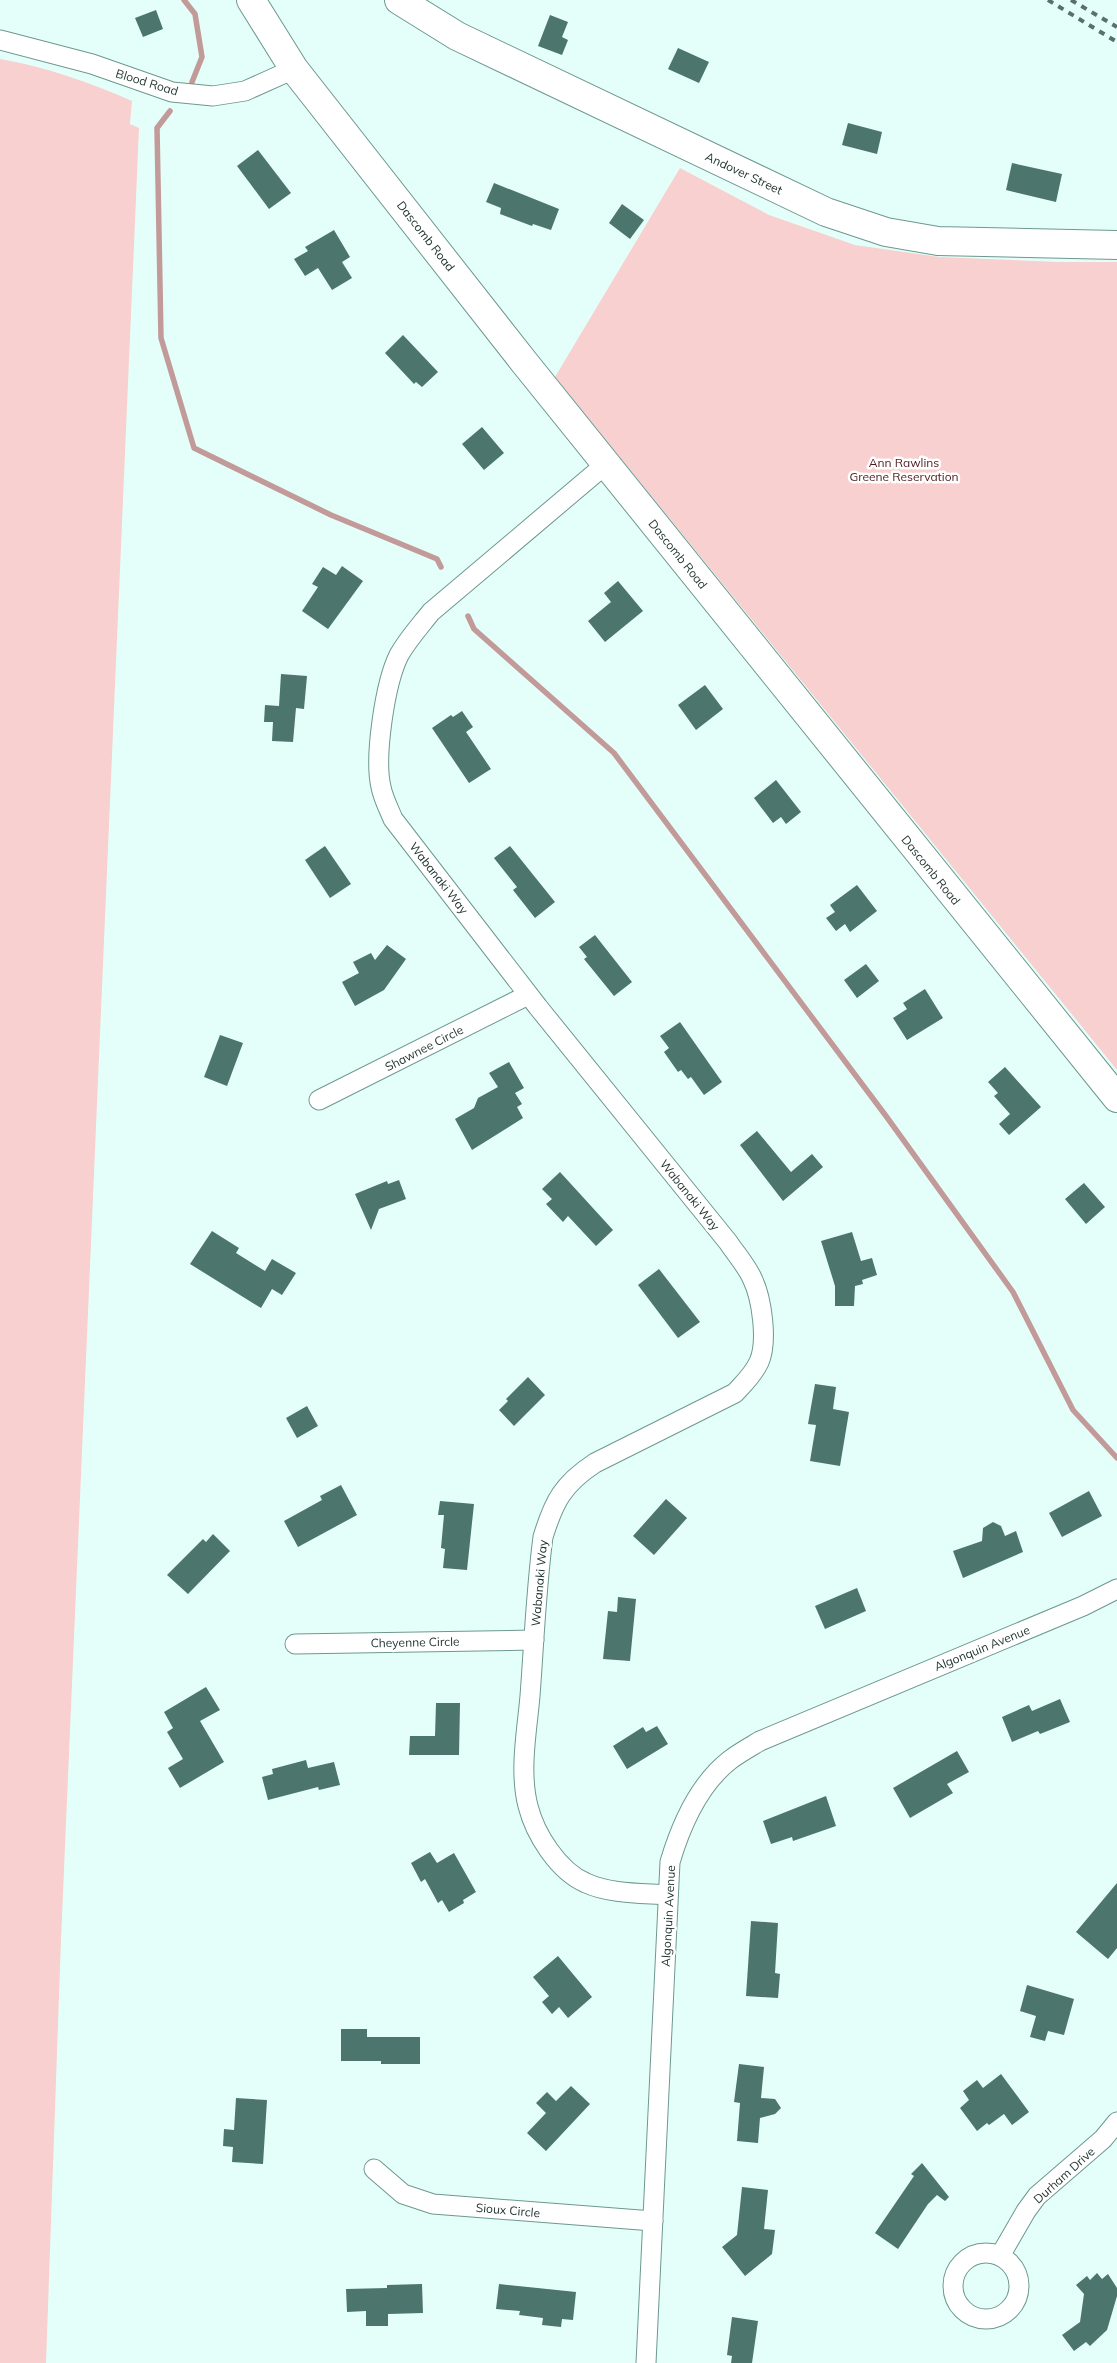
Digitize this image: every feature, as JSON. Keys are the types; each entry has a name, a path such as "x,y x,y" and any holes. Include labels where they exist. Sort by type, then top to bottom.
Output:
{"main road":[{"name":"Dascomb Road","path":"251,0 294,69 606,464 1117,1098"},
{"name":"Andover Street","path":"399,0 457,36 826,212 886,232 938,241 1117,245"}],"street":[{"name":"Blood Road","path":"0,40 92,64 172,92 213,96 245,91 294,69"},
{"name":"Wabanaki Way","path":"606,464 431,612 409,639 399,657 383,711 380,746 381,787 394,820 528,995 738,1256 752,1278 761,1305 763,1337 760,1360 750,1377 735,1393 595,1463 578,1474 566,1486 550,1514 543,1537 524,1765 528,1805 536,1827 551,1851 566,1868 585,1883 606,1889 668,1895"},
{"name":"Shawnee Circle","path":"319,1100 528,995"},
{"name":"Algonquin Avenue","path":"646,2363 670,1862 678,1835 696,1801 730,1760 760,1741 1083,1606 1117,1589"},
{"name":"Cheyenne Circle","path":"295,1644 534,1640"},
{"name":"Durham Drive","path":"1000,2256 1037,2196 1097,2144 1117,2122"},
{"name":"Sioux Circle","path":"374,2169 403,2194 433,2204 653,2221"}],"green space":[{"path":"0,59 34,66 67,76 132,101 130,124 139,128 61,1939 46,2363 0,2363"},
{"name":"Ann Rawlins Greene Reservation","path":"680,168 769,215 855,245 939,257 1058,262 1117,262 1117,1070 555,377"}],"building":[{"path":"156,10 163,29 143,37 135,18"},
{"path":"550,15 568,22 562,37 568,40 562,55 538,46"},
{"path":"678,48 709,62 699,83 668,69"},
{"path":"848,123 882,132 877,154 842,145"},
{"path":"258,150 291,193 269,209 237,166"},
{"path":"1012,163 1062,174 1056,202 1006,190"},
{"path":"494,183 559,209 551,230 533,224 532,226 500,214 501,208 486,202"},
{"path":"622,204 644,220 630,239 609,223"},
{"path":"334,230 350,257 342,262 352,278 332,290 318,268 305,276 294,259 308,251 305,247"},
{"path":"403,335 438,372 422,387 416,382 414,384 385,353"},
{"path":"482,427 504,453 484,470 462,444"},
{"path":"342,566 363,581 328,629 302,611 318,587 312,584 323,567 336,575"},
{"path":"618,581 643,611 605,642 588,621 611,602 604,593"},
{"path":"281,674 307,676 304,709 296,708 293,742 272,741 273,722 264,722 265,705 279,706"},
{"path":"705,685 723,709 696,730 678,705"},
{"path":"462,711 473,727 466,732 491,769 469,783 432,728 451,715 453,717"},
{"path":"776,780 801,812 786,824 781,817 773,823 754,798"},
{"path":"325,846 351,884 330,898 305,860"},
{"path":"510,846 555,902 535,918 513,890 517,887 494,858"},
{"path":"857,885 877,911 850,932 845,924 836,931 826,918 835,912 830,905"},
{"path":"595,935 632,982 614,996 584,959 587,957 579,947"},
{"path":"387,945 406,959 384,990 355,1006 342,982 359,973 353,962 371,953 375,960"},
{"path":"866,964 879,981 857,998 844,980"},
{"path":"925,989 943,1018 907,1040 893,1018 907,1009 903,1003"},
{"path":"680,1022 722,1082 704,1095 691,1077 688,1079 681,1070 678,1072 664,1052 669,1048 660,1036"},
{"path":"220,1035 243,1043 227,1086 204,1077"},
{"path":"509,1062 524,1088 515,1093 522,1104 517,1107 523,1118 472,1150 455,1119 474,1108 478,1098 498,1087 489,1073"},
{"path":"1005,1067 1041,1107 1009,1135 999,1124 1010,1114 994,1096 998,1093 988,1082"},
{"path":"757,1131 791,1172 812,1154 823,1167 783,1201 740,1145"},
{"path":"560,1172 613,1230 596,1246 568,1216 563,1222 546,1204 552,1199 542,1189"},
{"path":"399,1180 406,1199 379,1209 371,1230 355,1194 387,1181 388,1184"},
{"path":"1084,1183 1105,1207 1086,1224 1065,1199"},
{"path":"212,1231 239,1248 236,1253 265,1271 272,1259 296,1273 282,1295 272,1289 261,1308 190,1264"},
{"path":"852,1232 861,1261 872,1258 877,1275 862,1280 863,1284 855,1286 854,1306 835,1306 835,1286 821,1241"},
{"path":"659,1269 700,1322 678,1338 638,1285"},
{"path":"528,1377 545,1395 514,1426 499,1410 508,1401 506,1399"},
{"path":"815,1384 836,1387 833,1409 849,1412 840,1466 810,1461 816,1425 808,1424"},
{"path":"307,1406 318,1426 297,1438 286,1418"},
{"path":"341,1485 357,1515 298,1547 284,1521 322,1500 320,1496"},
{"path":"1089,1491 1102,1516 1062,1537 1049,1513"},
{"path":"666,1499 687,1518 654,1555 633,1536"},
{"path":"440,1501 474,1504 467,1570 443,1568 445,1549 441,1548 444,1515 438,1515"},
{"path":"993,1522 1001,1526 1005,1536 1016,1531 1023,1552 963,1578 953,1551 982,1541 983,1528"},
{"path":"213,1534 230,1551 188,1594 167,1575 203,1539 206,1542"},
{"path":"857,1588 866,1611 825,1629 815,1606"},
{"path":"618,1597 636,1599 630,1661 603,1659 608,1611 617,1612"},
{"path":"206,1687 220,1710 200,1721 224,1762 180,1788 168,1768 183,1759 167,1732 173,1728 164,1712"},
{"path":"1060,1699 1070,1722 1040,1734 1038,1731 1012,1742 1002,1717 1029,1705 1032,1711"},
{"path":"436,1703 460,1703 459,1755 409,1755 410,1736 435,1736"},
{"path":"657,1726 668,1744 627,1769 613,1746 643,1727 646,1732"},
{"path":"957,1751 969,1772 947,1784 953,1793 910,1818 893,1788"},
{"path":"306,1760 308,1768 334,1762 340,1785 319,1790 318,1787 268,1800 262,1777 273,1774 272,1769"},
{"path":"826,1796 836,1826 793,1841 792,1837 771,1844 763,1821"},
{"path":"430,1852 437,1863 454,1853 476,1892 463,1900 464,1903 449,1912 442,1900 438,1903 425,1879 421,1882 411,1863"},
{"path":"1117,1883 1117,1948 1108,1959 1076,1932"},
{"path":"751,1921 778,1923 775,1973 780,1974 778,1998 746,1996"},
{"path":"558,1956 592,1997 568,2018 559,2007 552,2014 542,2002 549,1996 533,1977"},
{"path":"1027,1985 1074,1999 1064,2035 1048,2031 1045,2041 1030,2037 1036,2016 1020,2011"},
{"path":"341,2029 367,2029 367,2037 420,2037 420,2064 381,2064 381,2061 341,2061"},
{"path":"739,2064 764,2067 761,2098 775,2099 781,2108 775,2114 760,2118 758,2143 737,2141 740,2103 734,2102"},
{"path":"1001,2074 1029,2112 1012,2125 1004,2114 977,2131 960,2108 969,2100 963,2091 977,2080 983,2088"},
{"path":"571,2086 590,2104 546,2151 527,2133 546,2113 536,2103 547,2092 556,2101"},
{"path":"236,2098 267,2100 263,2164 232,2162 233,2147 223,2146 224,2129 234,2130"},
{"path":"922,2163 949,2197 945,2201 937,2195 928,2204 898,2249 875,2233 914,2176 911,2174"},
{"path":"742,2187 768,2190 764,2229 775,2230 772,2254 745,2276 722,2247 737,2235"},
{"path":"1097,2273 1102,2279 1108,2274 1117,2288 1117,2296 1107,2330 1090,2346 1086,2342 1074,2351 1062,2335 1080,2322 1084,2294 1076,2285 1087,2276 1090,2280"},
{"path":"422,2284 423,2313 388,2314 388,2326 366,2326 366,2311 347,2312 346,2289 387,2288 387,2285"},
{"path":"499,2284 576,2292 573,2320 562,2319 561,2327 542,2325 543,2318 519,2315 520,2311 496,2309"},
{"path":"732,2317 758,2321 752,2363 731,2363 732,2356 727,2355"}],"waterway":[{"path":"184,0 195,14 202,57 192,82"},
{"path":"170,111 157,128 161,338 194,448 331,515 437,559 441,567"},
{"path":"468,616 474,629 614,753 886,1116 1013,1292 1073,1410 1117,1458"}],"railway":[{"path":"1048,0 1117,42"},
{"path":"1071,0 1117,27"}]}
